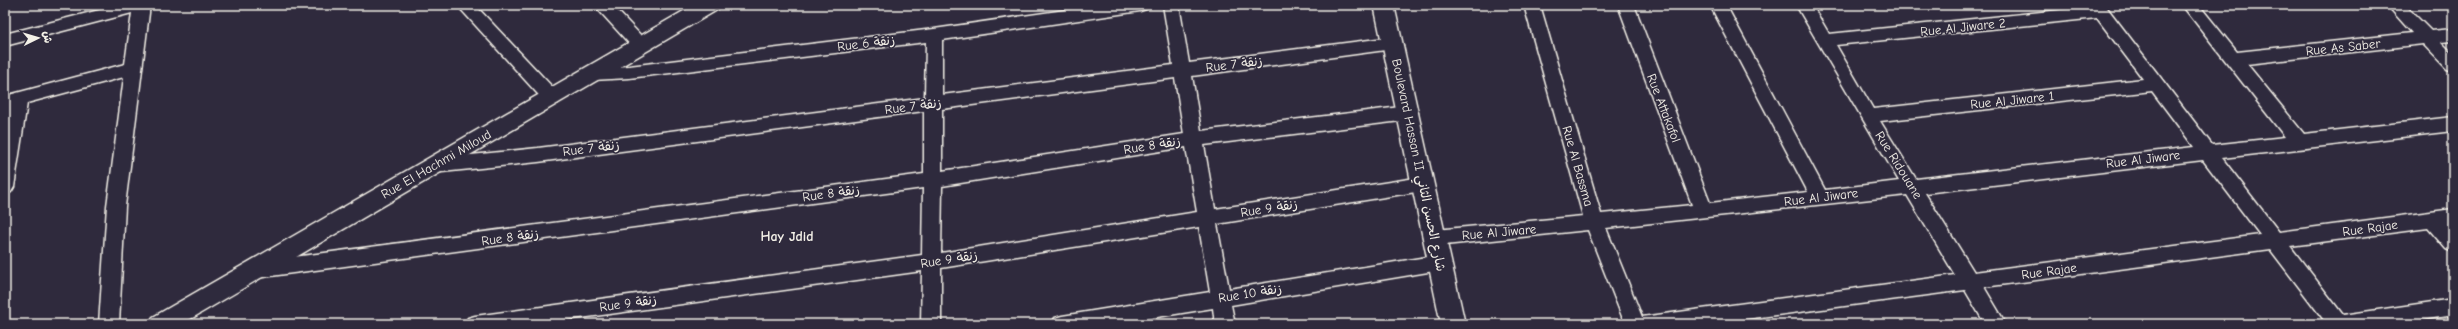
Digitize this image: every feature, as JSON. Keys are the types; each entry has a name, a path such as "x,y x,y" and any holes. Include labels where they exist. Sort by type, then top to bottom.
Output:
{"street":[{"path":"5,40 141,5 116,206 107,323"},
{"path":"465,5 552,98"},
{"path":"602,5 641,46"},
{"name":"Rue El Hachmi Miloud","path":"161,324 710,5"},
{"name":"Rue 6 زنقة","path":"592,74 629,72 934,35 1140,5"},
{"path":"1171,5 1226,324"},
{"name":"Boulevard Hassan II شارع الحسن الثاني","path":"1387,5 1393,43 1409,113 1422,184 1453,324"},
{"name":"Rue Al Bassma","path":"1532,5 1594,223 1635,324"},
{"name":"Rue Attakafol","path":"1626,5 1704,211"},
{"path":"1718,5 1820,197"},
{"name":"Rue Ridouane","path":"1804,5 1868,116 1972,282 1996,324"},
{"path":"2190,5 2299,141"},
{"path":"2395,5 2453,65"},
{"path":"2098,8 2274,241 2340,324 2453,308"},
{"name":"Rue Al Jiware 2","path":"1825,40 2098,8"},
{"path":"931,324 934,35"},
{"name":"Rue As Saber","path":"2234,60 2453,35"},
{"name":"Rue 7 زنقة","path":"432,166 1393,43"},
{"path":"5,187 12,101 132,68"},
{"name":"Rue Al Jiware 1","path":"1868,116 2156,84"},
{"name":"Rue 8 زنقة","path":"253,270 932,180 1194,139 1409,113"},
{"name":"Rue Al Jiware","path":"1435,238 1704,211 2453,124"},
{"name":"Rue 9 زنقة","path":"475,324 932,262 1422,184"},
{"name":"Rue Rajae","path":"1646,324 1972,282 2453,217"},
{"path":"2432,220 2453,244"},
{"name":"Rue 10 زنقة","path":"1062,324 1221,297 1439,263"}],"district":[{"name":"Hay Jdid","path":"787,236"}]}
